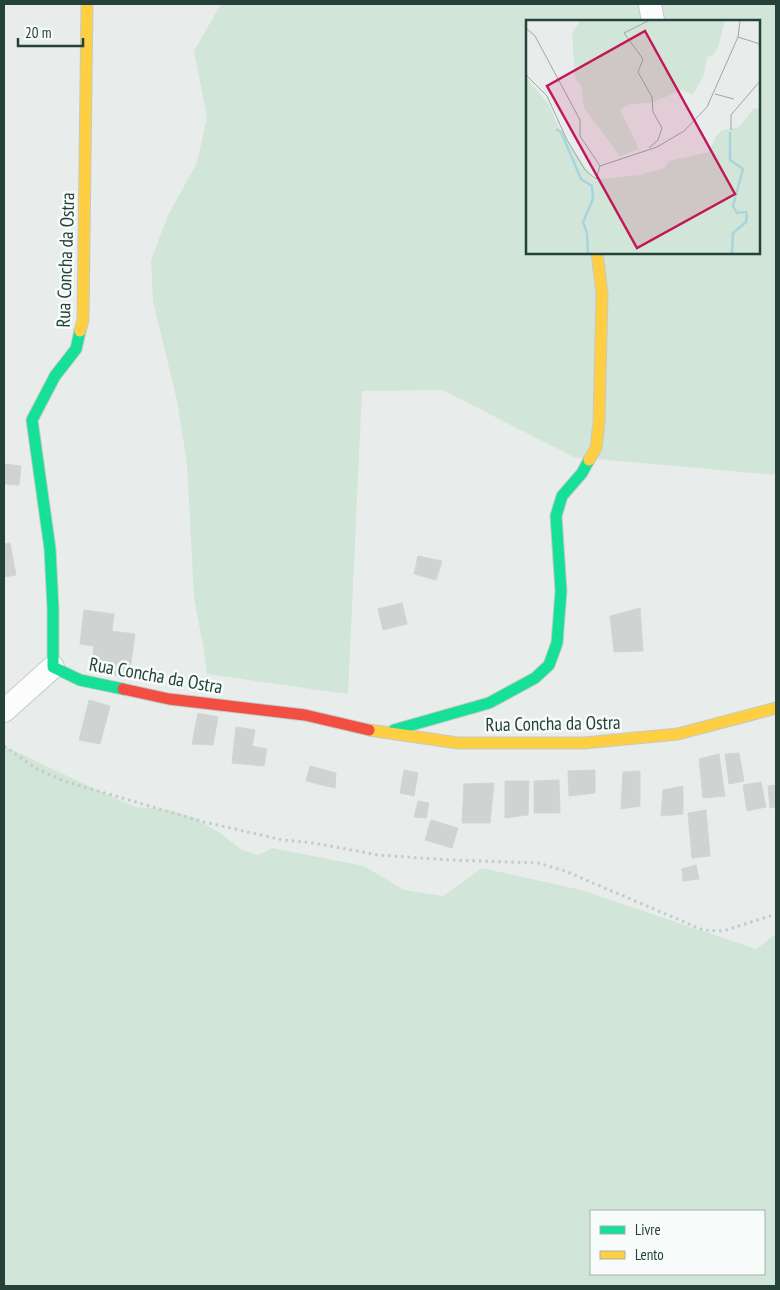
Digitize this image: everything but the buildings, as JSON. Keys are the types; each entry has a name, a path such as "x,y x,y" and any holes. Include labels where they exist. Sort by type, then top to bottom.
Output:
{"street":[{"name":"Rua Concha da Ostra","path":"87,4 83,320 76,349 56,376 32,420 50,548 53,667 80,680 169,699 305,715 383,733 458,743 584,743 678,734 776,708"},
{"path":"650,4 653,20"},
{"path":"383,733 489,704 535,678 549,665 557,644 561,591 556,516 562,496 582,473 596,448 599,422 602,294 597,254"},
{"path":"4,711 53,667"}],"path":[{"path":"4,746 37,768 64,781 204,822 283,840 314,843 378,854 538,863 565,871 703,930 723,932 776,914"}],"green space":[{"path":"221,4 776,4 776,475 574,457 442,390 362,391 348,694 207,674 194,598 187,463 177,401 153,301 151,260 168,215 197,163 207,117 194,51"},
{"path":"4,746 136,807 170,810 195,818 220,833 242,850 258,855 272,848 364,866 404,890 443,896 482,868 581,890 756,949 776,934 776,1286 4,1286"}],"traffic: fast":[{"path":"80,331 76,349 55,376 32,420 50,549 53,667 80,680 123,689"},
{"path":"394,730 489,703 535,678 549,665 557,643 561,591 556,516 562,496 582,473 589,460"}],"traffic: slow":[{"path":"80,331 83,320 87,4"},
{"path":"589,460 596,448 599,422 602,294 597,254"},
{"path":"369,730 458,743 584,743 678,734 776,708"}],"traffic: jam":[{"path":"123,689 169,699 305,715 369,730"}]}
